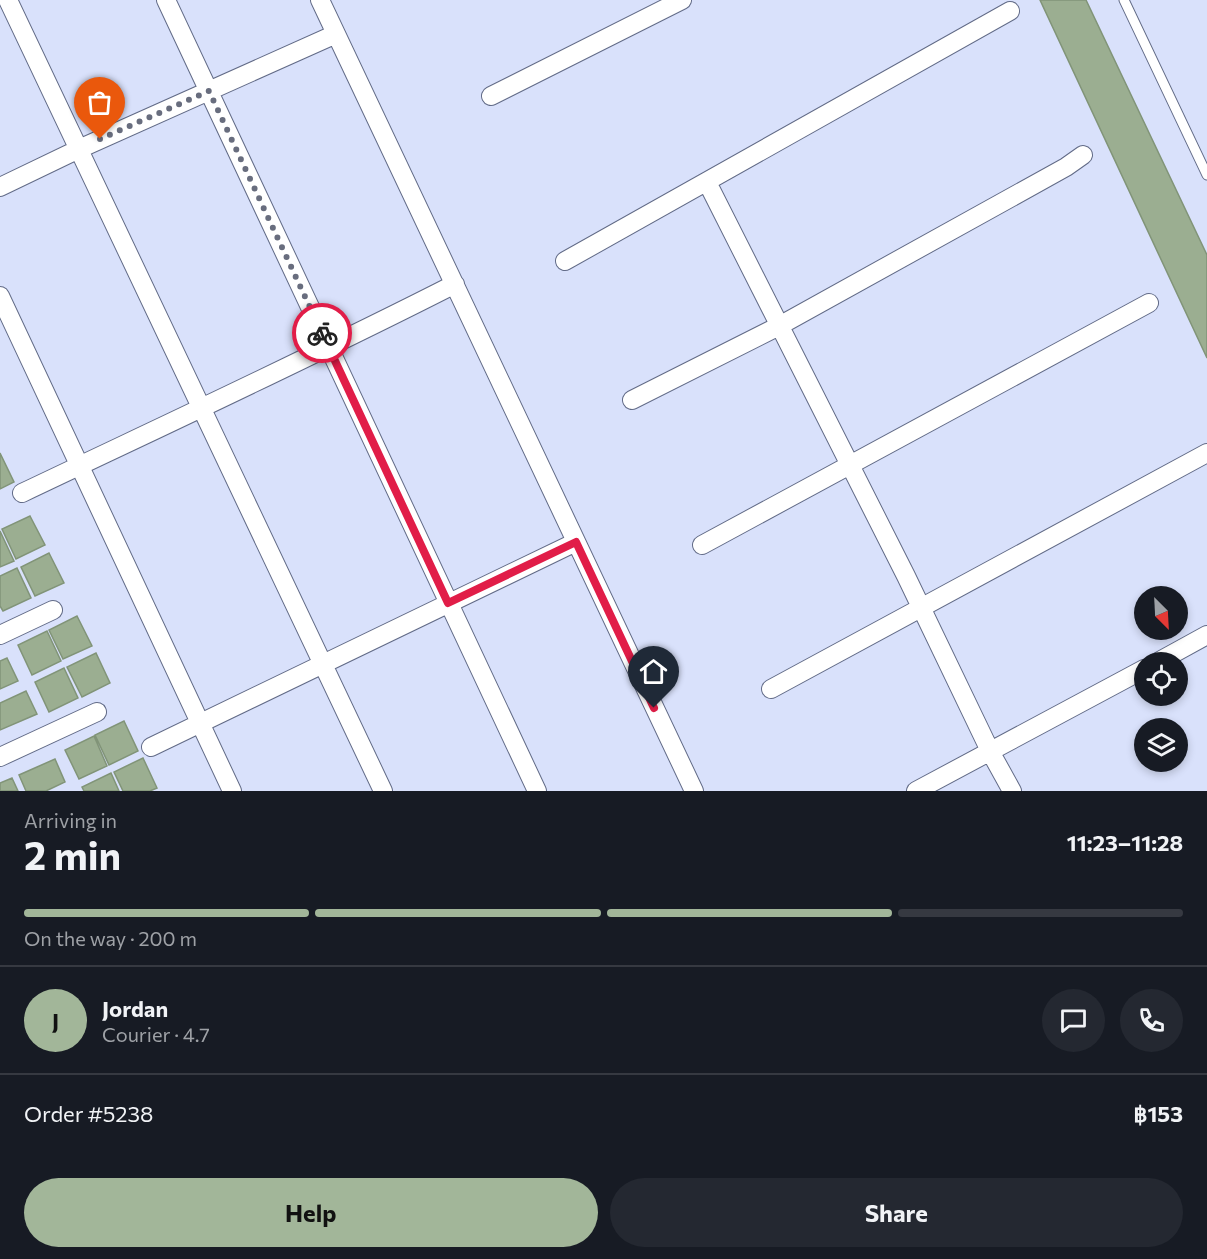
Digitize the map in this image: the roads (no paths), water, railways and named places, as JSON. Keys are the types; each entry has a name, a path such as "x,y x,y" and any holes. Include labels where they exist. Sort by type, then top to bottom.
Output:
{"street":[{"path":"8,0 383,791"},
{"path":"166,0 537,791"},
{"path":"320,0 694,791"},
{"path":"491,96 682,0"},
{"path":"565,261 1010,10"},
{"path":"0,187 79,149 336,34"},
{"path":"632,400 779,326 1066,167 1083,155"},
{"path":"707,182 1012,791"},
{"path":"22,493 329,348 454,284"},
{"path":"0,296 232,791"},
{"path":"702,545 1149,303"},
{"path":"771,689 1207,453"},
{"path":"151,747 576,542"},
{"path":"0,635 53,610"},
{"path":"1176,652 1207,635"},
{"path":"916,791 991,753 1134,674"},
{"path":"0,758 97,712"}],"lane":[{"path":"1124,0 1207,175"}]}
